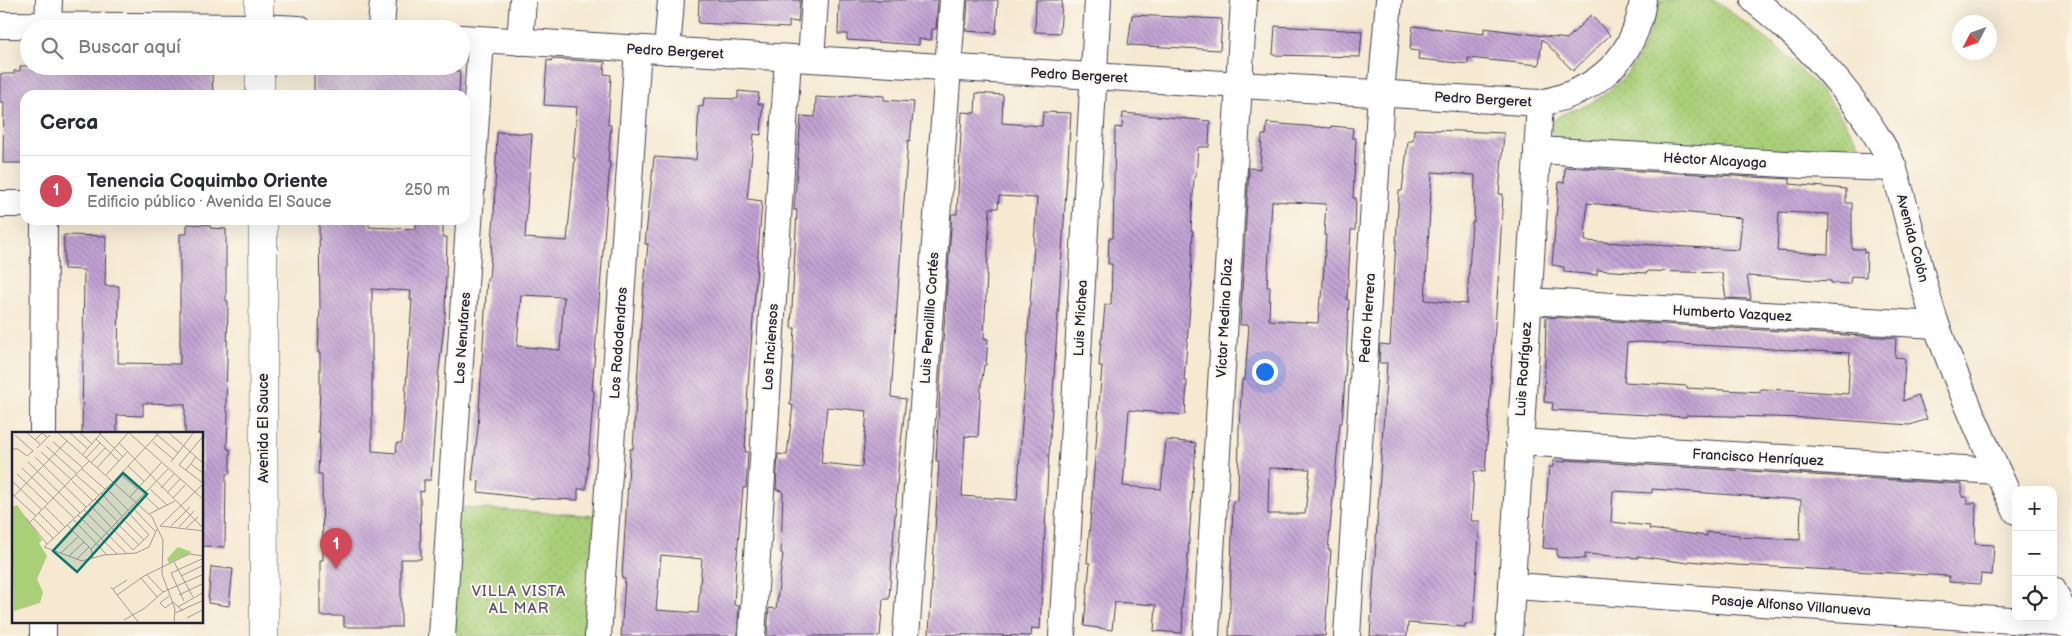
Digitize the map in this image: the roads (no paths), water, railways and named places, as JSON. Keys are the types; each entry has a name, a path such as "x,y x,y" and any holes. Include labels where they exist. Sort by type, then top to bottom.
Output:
{"street":[{"path":"259,0 259,20"},
{"path":"382,20 383,0"},
{"path":"520,42 523,0"},
{"path":"667,50 670,0"},
{"name":"Los Inciensos","path":"752,636 800,58 815,0"},
{"name":"Luis Penailillo Cortés","path":"906,636 953,0"},
{"name":"Luis Michea","path":"1062,636 1098,0"},
{"name":"Víctor Medina Díaz","path":"1206,636 1244,0"},
{"name":"Pedro Herrera","path":"1348,636 1381,93 1389,0"},
{"name":"Pedro Bergeret","path":"471,39 1540,103 1562,98 1583,89 1600,78 1614,65 1626,50 1634,34 1640,19 1643,0"},
{"name":"Avenida Colón","path":"1754,0 1810,48 1834,76 1857,105 1894,168 1936,326 1996,471 2012,503"},
{"path":"0,24 48,12 154,20"},
{"name":"Los Nenufares","path":"470,60 471,39"},
{"name":"Los Rododendros","path":"598,636 638,49"},
{"path":"260,75 260,90"},
{"name":"Los Nenufares","path":"469,75 469,90"},
{"name":"Luis Rodríguez","path":"1509,636 1540,103"},
{"name":"Héctor Alcayaga","path":"1537,150 1804,165 1894,168"},
{"path":"0,204 20,204"},
{"path":"43,432 44,225"},
{"name":"Avenida El Sauce","path":"263,225 264,636"},
{"name":"Los Nenufares","path":"442,636 462,225"},
{"name":"Humberto Vazquez","path":"1528,301 1936,326"},
{"name":"Francisco Henríquez","path":"1519,442 1996,471"},
{"name":"Pasaje Alfonso Villanueva","path":"1513,586 2071,626"},
{"path":"2057,598 2071,626"}],"place":[{"name":"Tenencia Coquimbo Oriente","path":"336,569"}],"district":[{"name":"VILLA VISTA AL MAR","path":"519,600"}]}
